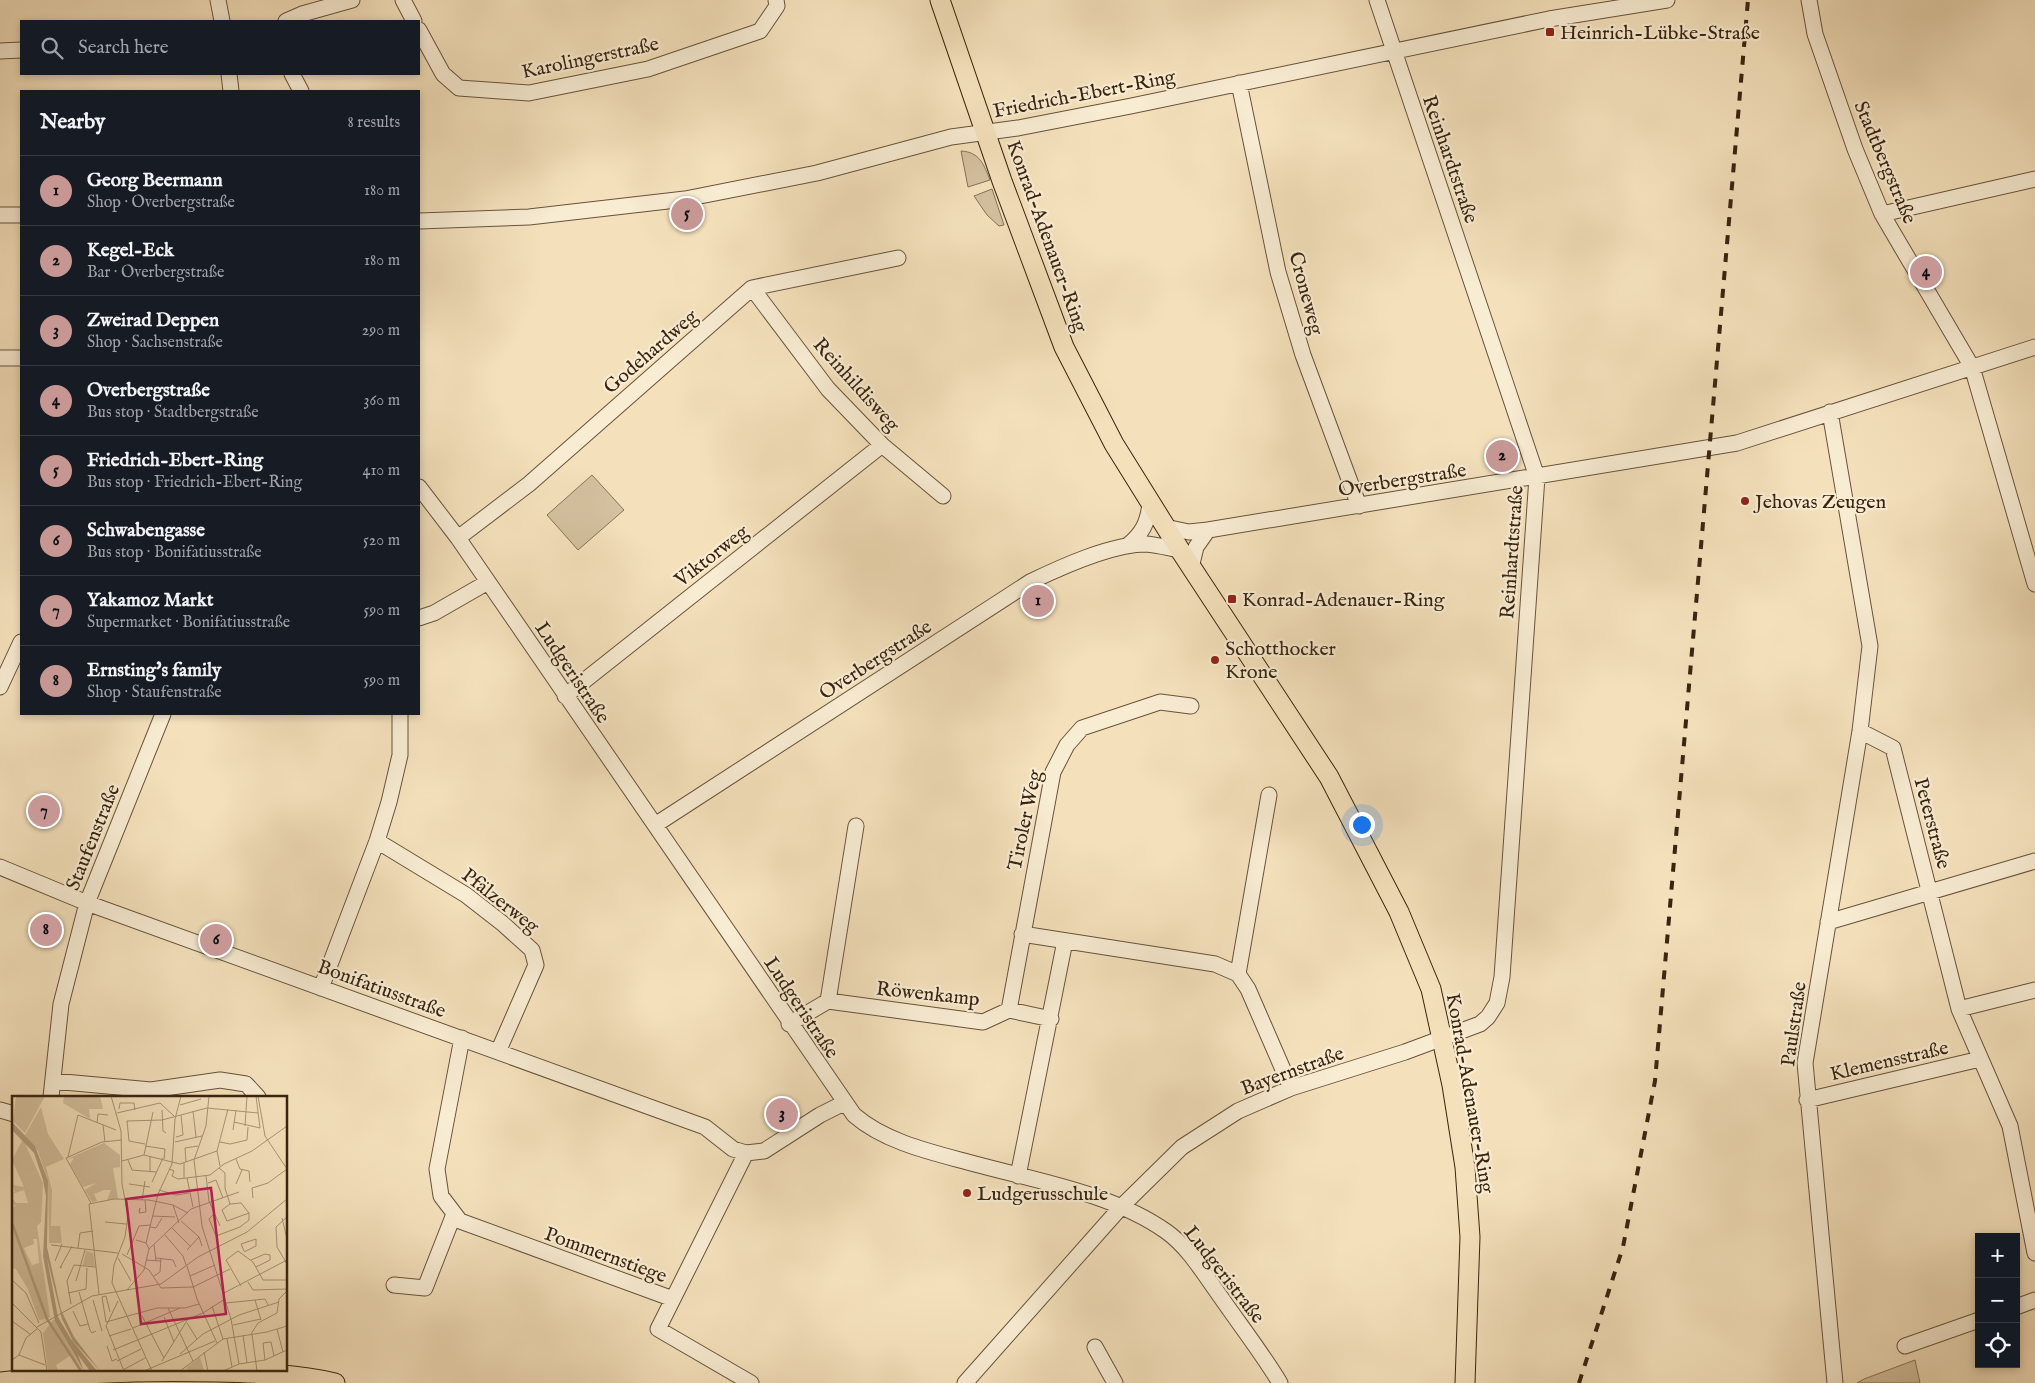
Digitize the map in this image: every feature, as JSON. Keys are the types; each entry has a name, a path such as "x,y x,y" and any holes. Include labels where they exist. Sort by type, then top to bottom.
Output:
{"main road":[{"name":"Konrad-Adenauer-Ring","path":"940,0 1064,347 1114,444 1150,503 1329,778 1365,842 1399,912 1431,989 1442,1038 1465,1167 1470,1236 1465,1383"},
{"path":"0,1382 25,1377 184,1371 262,1373 335,1383"}],"street":[{"path":"218,0 222,20"},
{"path":"288,20 302,14 352,0"},
{"path":"402,0 413,20"},
{"name":"Karolingerstraße","path":"420,32 443,74 459,88 529,93 648,69 760,31 777,6 776,0"},
{"name":"Reinhardtstraße","path":"1377,0 1537,477 1500,991 1497,1003 1488,1018 1471,1028 1442,1038"},
{"name":"Friedrich-Ebert-Ring","path":"420,220 547,216 684,199 817,172 951,137 1018,128 1549,19 1667,0"},
{"name":"Stadtbergstraße","path":"1809,0 1815,34 1855,148 1882,214 1972,367 2035,584"},
{"path":"0,51 20,50"},
{"path":"229,75 231,90"},
{"path":"293,75 300,90"},
{"name":"Croneweg","path":"1239,83 1278,272 1303,355 1359,506"},
{"path":"1882,214 2035,180"},
{"path":"0,215 20,214"},
{"name":"Godehardweg","path":"458,538 529,484 752,288 898,258"},
{"name":"Reinhildisweg","path":"752,288 828,389 882,445 943,496"},
{"name":"Overbergstraße","path":"1165,527 1189,532 1208,530 1737,443 2035,347"},
{"path":"0,358 20,358"},
{"path":"1830,412 1870,646 1860,732"},
{"name":"Viktorweg","path":"565,696 882,445"},
{"name":"Ludgeristraße","path":"420,488 458,538 844,1103 865,1125 889,1137 1122,1206 1150,1221 1185,1248 1280,1383"},
{"name":"Overbergstraße","path":"1126,546 1139,537 1146,525 1150,503"},
{"path":"1192,568 1196,547 1208,530"},
{"name":"Overbergstraße","path":"655,826 1030,582 1066,564 1126,546 1158,545 1180,550"},
{"path":"420,618 434,613 488,582"},
{"path":"0,687 20,644"},
{"name":"Tiroler Weg","path":"1009,1010 1053,772 1067,744 1082,728 1160,702 1191,706"},
{"name":"Staufenstraße","path":"51,1096 61,1004 87,903 162,715"},
{"path":"321,988 377,841 389,802 400,755 400,715"},
{"name":"Peterstraße","path":"1860,732 1893,748 1959,1009 2010,1126 2035,1253"},
{"name":"Paulstraße","path":"1835,1383 1804,1063 1860,732"},
{"path":"1238,974 1269,795"},
{"path":"789,1024 828,1001 856,826"},
{"name":"Pfälzerweg","path":"377,841 466,895 502,923 532,950 536,965 498,1052"},
{"path":"1828,922 2035,861"},
{"name":"Bonifatiusstraße","path":"0,866 87,903 705,1127 733,1149 746,1153"},
{"path":"1022,934 1215,964 1238,974 1248,989 1291,1088"},
{"path":"1018,1176 1065,941"},
{"path":"1959,1009 2035,990"},
{"name":"Röwenkamp","path":"828,1001 983,1022 1009,1010"},
{"path":"1009,1010 1051,1018"},
{"name":"Pommernstiege","path":"462,1038 437,1169 441,1196 460,1222 673,1299 658,1329 751,1383"},
{"name":"Bayernstraße","path":"965,1383 1122,1206 1182,1147 1238,1111 1291,1088 1375,1062 1442,1038"},
{"name":"Klemensstraße","path":"1807,1100 1980,1059"},
{"path":"53,1080 151,1090 220,1080 246,1084 257,1096"},
{"path":"673,1299 746,1153 764,1152 820,1115 844,1103"},
{"path":"394,1285 426,1288 454,1214"},
{"path":"2020,1306 2035,1300"},
{"path":"1905,1346 1975,1321"},
{"path":"1095,1347 1115,1383"}],"shaded area":[{"path":"961,151 973,154 980,160 990,180 968,187"},
{"path":"992,189 1004,225 999,226 987,215 974,196"},
{"path":"592,475 624,510 578,550 547,515"},
{"path":"1915,1360 1920,1383 1857,1383 1864,1379"}],"railway":[{"path":"1579,1383 1623,1247 1655,1081 1748,0"}],"place":[{"name":"Heinrich-Lübke-Straße","path":"1550,32"},
{"name":"Friedrich-Ebert-Ring","path":"687,214"},
{"name":"Overbergstraße","path":"1926,272"},
{"name":"Kegel-Eck","path":"1502,456"},
{"name":"Jehovas Zeugen","path":"1745,501"},
{"name":"Konrad-Adenauer-Ring","path":"1232,599"},
{"name":"Georg Beermann","path":"1038,601"},
{"name":"Schotthocker Krone","path":"1215,660"},
{"name":"Yakamoz Markt","path":"44,811"},
{"name":"Ernsting's family","path":"46,930"},
{"name":"Schwabengasse","path":"216,940"},
{"name":"Zweirad Deppen","path":"782,1114"},
{"name":"Ludgerusschule","path":"967,1193"}]}
